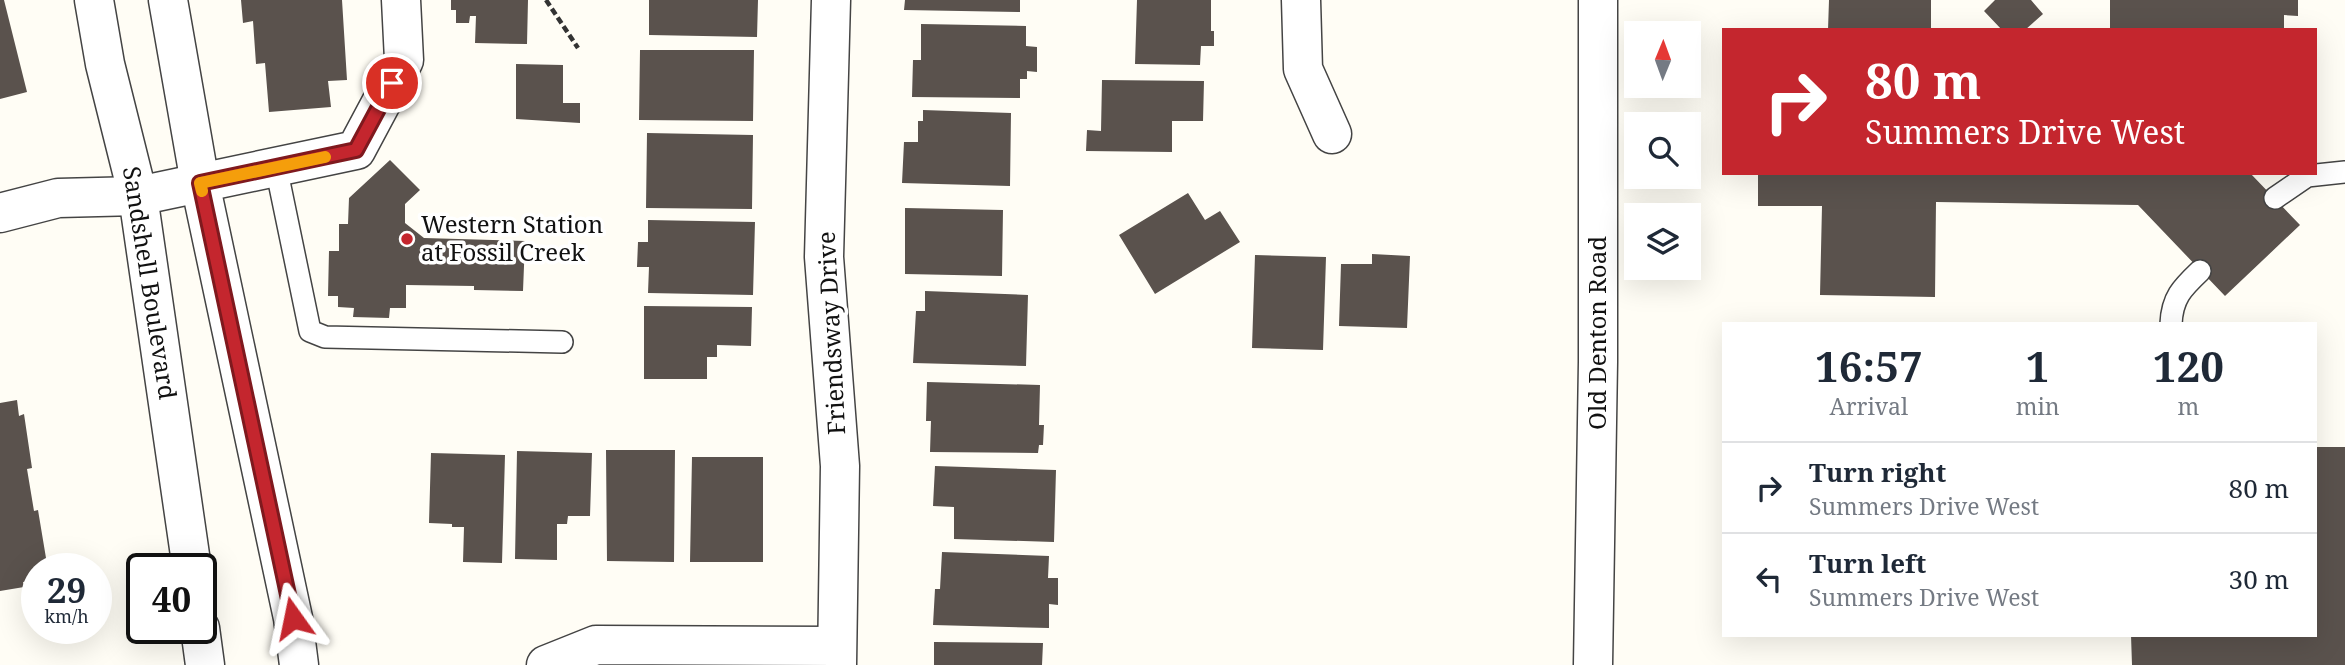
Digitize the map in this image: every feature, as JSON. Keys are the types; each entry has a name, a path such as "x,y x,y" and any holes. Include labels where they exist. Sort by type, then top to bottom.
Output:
{"street":[{"name":"Sandshell Boulevard","path":"94,0 105,64 138,196 190,553"},
{"path":"168,0 200,183 293,618 299,665"},
{"path":"0,213 58,198 138,196 356,150 404,60 401,0"},
{"name":"Friendsway Drive","path":"831,0 824,257 840,466 837,656"},
{"path":"1301,0 1303,69 1332,134"},
{"name":"Old Denton Road","path":"1593,665 1598,362 1598,0"},
{"path":"203,644 205,665"},
{"path":"546,665 596,645 837,656"}],"lane":[{"path":"276,167 310,331 325,337 562,342"},
{"path":"2275,198 2307,176 2345,173"},
{"path":"2171,322 2172,307 2184,286 2200,271"}],"path":[{"path":"546,0 578,48"}],"building":[{"path":"0,0 4,0 27,92 0,99"},
{"path":"241,0 342,0 347,80 328,81 331,107 269,112 265,63 256,64 253,21 243,23"},
{"path":"451,0 528,0 527,44 475,43 476,16 470,16 469,23 456,23 456,10 451,10"},
{"path":"649,0 758,0 757,37 649,35"},
{"path":"905,0 1020,0 1020,12 904,10"},
{"path":"1137,0 1211,0 1214,46 1201,46 1200,65 1135,64"},
{"path":"1829,0 1931,0 1931,28 1828,28"},
{"path":"1995,0 2031,0 2043,14 2027,28 2000,28 1984,11"},
{"path":"2110,0 2298,0 2298,16 2284,15 2284,28 2110,28"},
{"path":"921,24 1026,26 1026,46 1037,47 1037,72 1027,71 1027,79 1020,79 1020,98 912,97 913,60 921,60"},
{"path":"640,50 754,50 753,121 639,120"},
{"path":"516,64 563,65 563,103 580,103 580,123 516,119"},
{"path":"1102,80 1204,81 1203,121 1172,121 1172,152 1086,151 1087,130 1101,131"},
{"path":"923,110 1011,113 1010,186 902,183 904,142 918,142 918,121 923,121"},
{"path":"647,133 753,135 752,209 646,208"},
{"name":"Western Station at Fossil Creek","path":"390,160 420,190 405,204 405,223 424,238 525,241 523,291 474,290 474,286 406,285 406,308 390,308 389,318 353,317 354,308 338,307 338,296 328,296 329,251 339,251 339,224 348,224 349,198"},
{"path":"1758,175 2252,175 2300,225 2225,296 2138,205 1936,202 1935,297 1820,295 1822,206 1758,206"},
{"path":"1188,193 1205,220 1220,211 1240,242 1155,294 1119,235"},
{"path":"905,208 1003,210 1002,276 905,274"},
{"path":"648,220 755,222 753,295 648,293 649,267 637,267 638,242 648,242"},
{"path":"1372,254 1410,256 1407,328 1339,326 1341,264 1372,264"},
{"path":"1255,255 1326,257 1323,350 1252,348"},
{"path":"925,291 1028,295 1026,366 913,363 916,311 925,311"},
{"path":"644,306 752,307 751,346 717,345 717,357 707,357 707,379 644,379"},
{"path":"927,382 1040,385 1039,425 1044,425 1043,445 1039,445 1038,453 930,452 931,421 926,421"},
{"path":"17,400 19,416 24,414 32,468 27,469 45,553 21,553 21,588 0,591 0,403"},
{"path":"2317,447 2345,447 2345,665 2132,665 2131,637 2317,637"},
{"path":"606,450 675,450 674,562 607,561"},
{"path":"517,451 592,453 590,516 568,516 567,524 557,524 557,560 515,559"},
{"path":"431,453 505,455 502,563 463,562 464,527 429,523"},
{"path":"692,457 763,457 763,562 690,562"},
{"path":"935,466 1056,470 1054,542 954,539 954,507 933,506"},
{"path":"942,552 1049,556 1048,578 1058,578 1058,605 1049,604 1049,628 933,625 935,589 940,589"},
{"path":"934,642 1043,643 1042,665 934,665"}],"slow traffic":[{"path":"202,191 200,183 325,157"}],"place":[{"name":"Western Station at Fossil Creek","path":"407,239"}],"route":[{"path":"293,618 200,183 356,150 392,83"}]}
